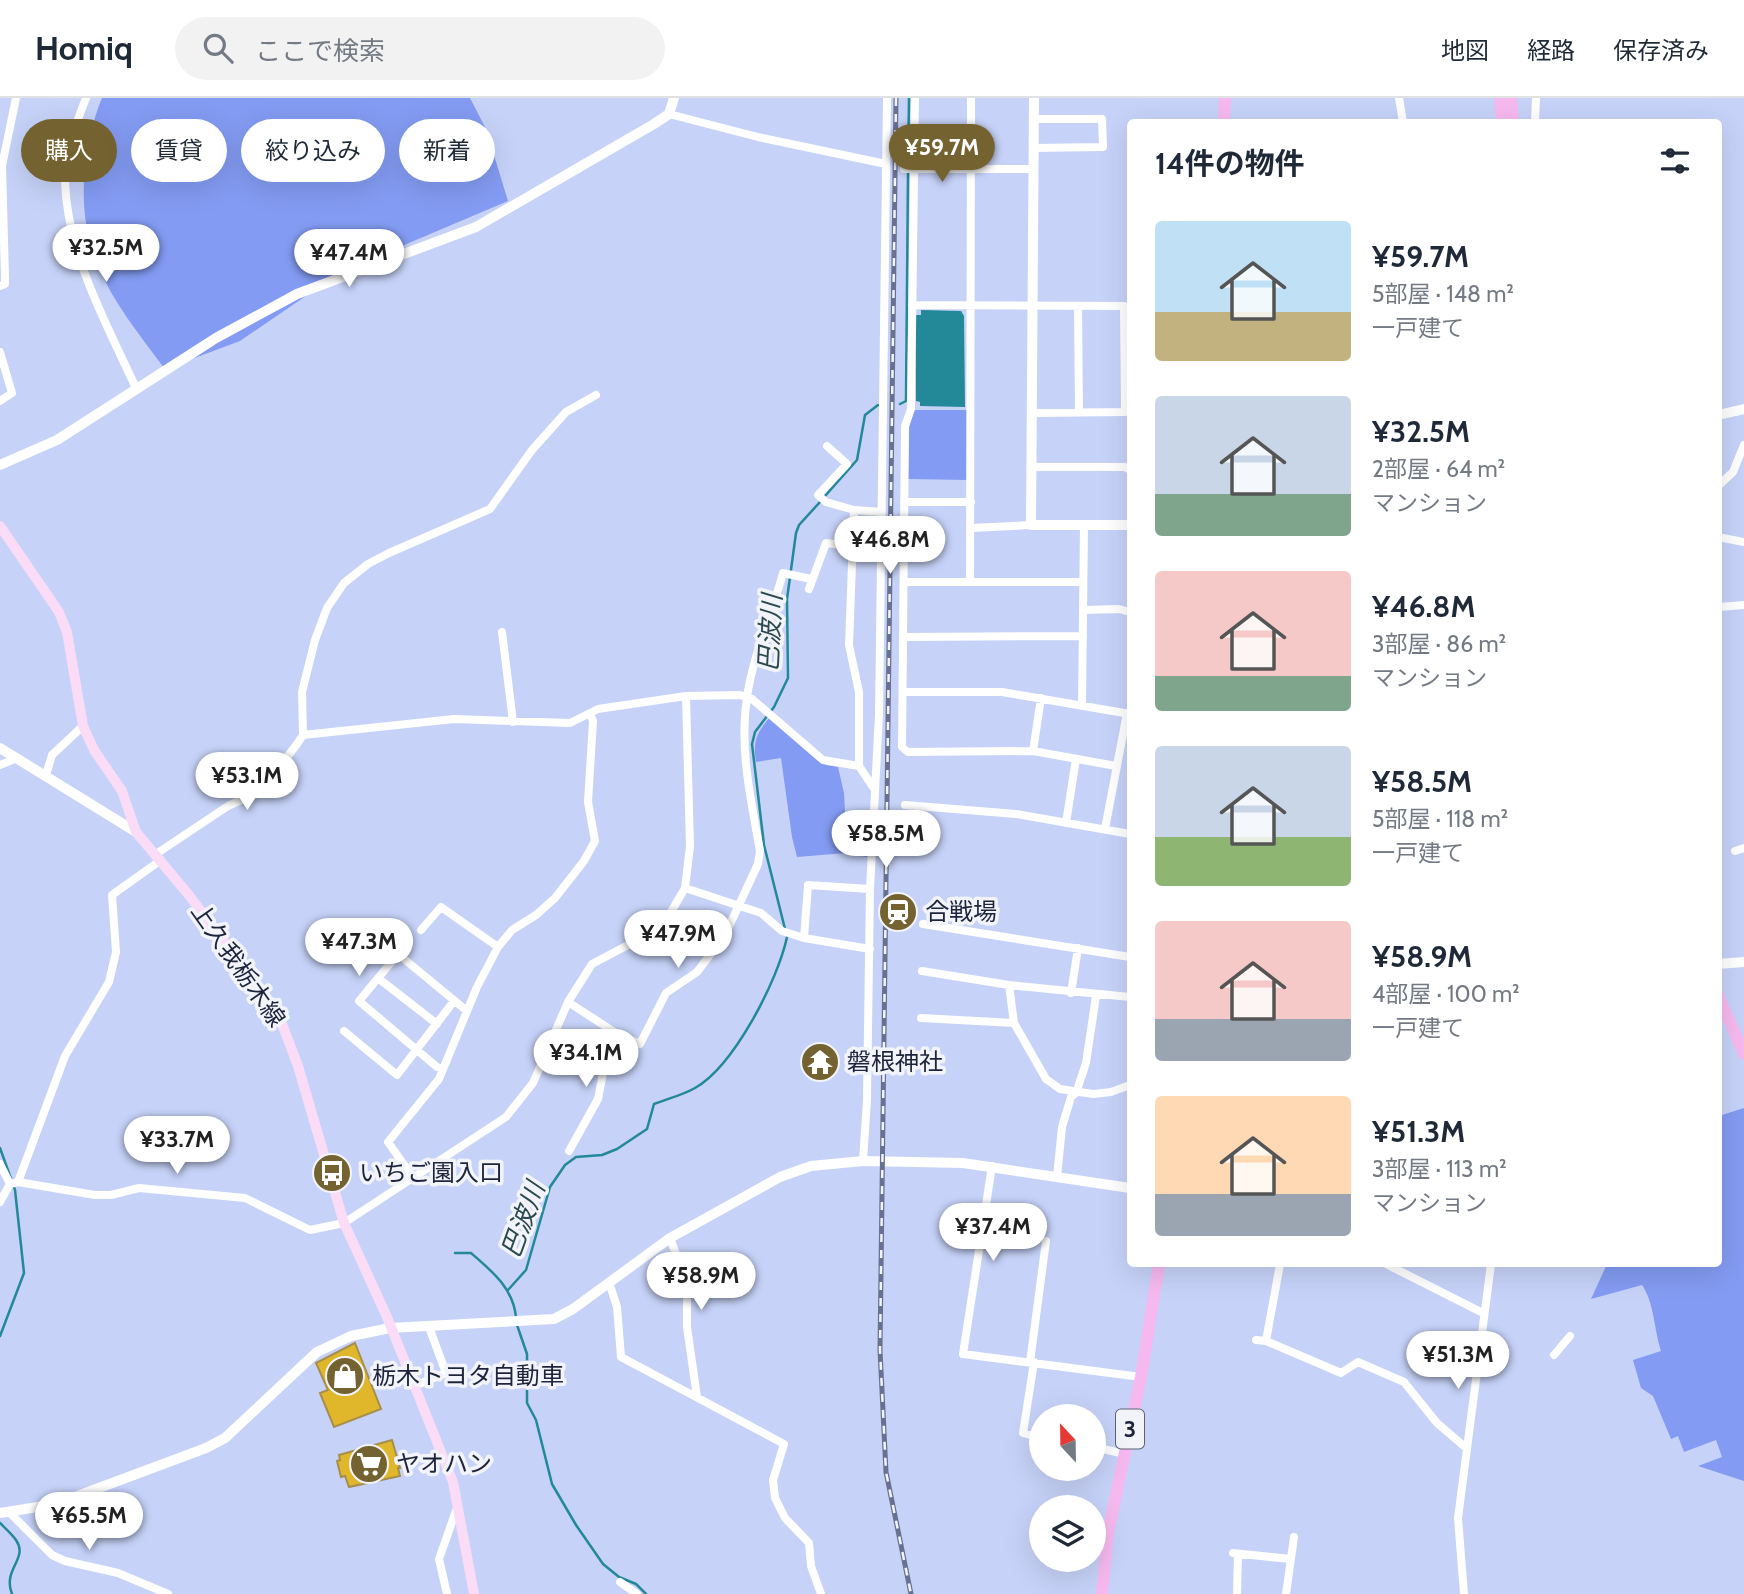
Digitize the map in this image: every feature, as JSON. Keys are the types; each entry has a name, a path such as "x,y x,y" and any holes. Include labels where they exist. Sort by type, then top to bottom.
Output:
{"main road":[{"path":"1224,98 1224,119"},
{"path":"1500,98 1502,119"},
{"path":"1511,98 1513,119"},
{"name":"上久我栃木線","path":"0,526 59,612 67,632 83,726 94,750 122,791 136,832 258,986 282,1024 298,1066 344,1223 444,1458 458,1505 474,1594"},
{"path":"1722,1004 1744,1054"},
{"name":"3","path":"1102,1594 1108,1533 1141,1377 1159,1267"}],"street":[{"path":"0,286 5,284 1,167 16,98"},
{"path":"86,98 71,140 67,165 65,181 69,221 84,270 136,388"},
{"path":"0,465 57,440 216,338 297,294 368,265 476,227 580,169 669,114 674,98"},
{"path":"863,1161 867,1100 870,889 876,790 887,98"},
{"path":"915,98 909,169 911,409 905,426 902,743 905,751 1033,751 1116,766"},
{"path":"970,582 971,98"},
{"path":"1031,525 1034,98"},
{"path":"1399,98 1402,119"},
{"path":"1535,119 1536,98"},
{"path":"669,114 758,137 886,164"},
{"path":"1033,148 1103,147 1102,119 1034,119"},
{"path":"909,169 1032,169"},
{"path":"912,305 1124,306 1127,356 1125,412 1032,413"},
{"path":"1078,306 1079,412"},
{"path":"0,352 12,393 0,401"},
{"path":"0,1202 14,1183 65,1056 108,982 116,951 112,895 158,857 228,806 261,791 303,735 302,692 314,640 327,608 344,583 389,552 490,509 532,450 561,417 569,409 596,395"},
{"path":"1722,414 1744,409"},
{"path":"1722,482 1733,472 1744,445"},
{"path":"827,446 847,464 818,495 826,502 854,510 882,512"},
{"path":"1032,467 1127,468"},
{"path":"904,502 971,502"},
{"path":"854,510 850,546 849,645 859,692 859,766 876,790"},
{"path":"1082,704 1084,525"},
{"path":"971,528 1127,525"},
{"path":"1722,538 1744,542"},
{"path":"568,1002 619,1035 640,1044 664,996 697,972 725,935 758,864 760,851 744,754 747,696 783,573 810,584 826,543 850,546"},
{"path":"905,582 1083,582"},
{"path":"1722,607 1744,606"},
{"path":"1083,610 1127,611"},
{"path":"502,632 513,722"},
{"path":"904,637 1083,636"},
{"path":"903,692 1002,692 1127,713"},
{"path":"303,735 454,719 570,723 598,709 686,696 747,696 824,760 859,766"},
{"path":"0,1164 14,1183 95,1195 111,1195 139,1188 245,1198 310,1230 344,1223 412,1176 485,1132 506,1117 533,1083 568,1002 592,964 647,935 668,917 685,888 690,846 686,696"},
{"path":"1033,751 1041,698"},
{"path":"412,1176 388,1142 428,1096 498,947 512,930 536,915 555,898 579,869 595,841 588,802 593,721 590,714"},
{"path":"1105,829 1127,721"},
{"path":"46,775 52,755 83,726"},
{"path":"0,748 136,832"},
{"path":"0,765 17,758"},
{"path":"1066,823 1076,759"},
{"path":"905,805 1016,814 1127,833"},
{"path":"1734,850 1744,848"},
{"path":"804,939 808,885 870,889"},
{"path":"685,888 761,913 782,931 804,939 870,949"},
{"path":"421,930 441,907 498,947"},
{"path":"923,925 1127,956"},
{"path":"1071,993 1078,948"},
{"path":"443,1069 359,1001 398,954 467,1011"},
{"path":"1722,964 1744,962"},
{"path":"922,971 1071,993 1127,997"},
{"path":"378,978 437,1024"},
{"path":"1009,985 1014,1023 1046,1079 1060,1089 1076,1093 1111,1092 1127,1086"},
{"path":"1058,1177 1062,1126 1086,1063 1096,996"},
{"path":"344,1031 397,1075 454,1001"},
{"path":"920,1018 1014,1023"},
{"path":"569,1151 598,1099 604,1068 619,1035"},
{"path":"5,1513 56,1504 206,1448 225,1438 317,1352 351,1336 390,1328 512,1323 554,1318 573,1309 670,1238 791,1172 820,1164 940,1161 992,1166 1127,1188"},
{"path":"992,1166 963,1353 1141,1377"},
{"path":"670,1238 687,1283 687,1327 697,1397"},
{"path":"1029,1435 1023,1433 1046,1241"},
{"path":"1266,1341 1279,1267"},
{"path":"1393,1267 1483,1313"},
{"path":"1464,1594 1458,1518 1465,1447 1491,1267"},
{"path":"609,1282 617,1307 621,1357 784,1444 773,1480 775,1498 785,1518 809,1543 811,1566 821,1594"},
{"path":"414,1386 450,1372 429,1327"},
{"path":"1554,1355 1570,1336"},
{"path":"1256,1340 1266,1341 1340,1373 1358,1362 1400,1380 1437,1423 1465,1447"},
{"path":"1106,1450 1125,1454"},
{"path":"447,1594 439,1559 458,1505"},
{"path":"5,1513 52,1556 118,1573 157,1592 168,1594"},
{"path":"1286,1594 1294,1537"},
{"path":"1237,1594 1235,1554 1290,1559"},
{"path":"620,1582 637,1594"}],"shaded area":[{"path":"102,98 470,98 481,119 399,119 399,182 495,182 495,158 508,201 383,254 354,263 240,341 165,369 112,294 91,246 86,225 84,182 117,182 117,119 95,118"},
{"path":"921,310 961,311 964,316 965,407 920,406 920,402 916,401 915,315 921,315"},
{"path":"914,410 967,410 967,480 908,479 909,428"},
{"path":"769,718 826,765 838,767 844,793 847,850 867,854 867,857 846,853 797,857 781,758 756,762 757,738"},
{"path":"1744,1108 1744,1481 1698,1466 1722,1457 1716,1440 1684,1452 1678,1436 1671,1439 1653,1396 1641,1388 1633,1360 1661,1351 1648,1296 1642,1285 1591,1299 1606,1267 1722,1267 1722,1115"}],"building":[{"name":"栃木トヨタ自動車","path":"355,1343 381,1409 334,1427 320,1393 328,1390 316,1363"},
{"name":"ヤオハン","path":"392,1440 400,1476 349,1487 345,1476 341,1477 337,1461 340,1460 339,1455"}],"waterway":[{"name":"巴波川","path":"908,165 909,98"},
{"name":"巴波川","path":"900,404 906,401 908,174"},
{"name":"巴波川","path":"825,496 857,460 865,415 878,405"},
{"name":"巴波川","path":"785,929 764,845 752,744 755,732 774,707 788,678 787,599 796,533 799,525 820,502"},
{"name":"巴波川","path":"508,1290 526,1270 550,1187 565,1165 576,1157 602,1155 617,1149 647,1129 654,1104 695,1088 710,1077 725,1061 752,1020 774,976 787,937"},
{"path":"0,1148 15,1190 24,1273 0,1336"},
{"name":"巴波川","path":"455,1253 471,1253 494,1274 511,1298 516,1318"},
{"name":"巴波川","path":"517,1325 527,1354 527,1403 536,1420 552,1484 603,1564 619,1577 636,1584 646,1594"},
{"path":"0,1523 19,1547 18,1559 10,1578 12,1594"}],"railway":[{"path":"896,98 880,1350 886,1472 911,1594"}],"place":[{"name":"合戦場","path":"898,912"},
{"name":"磐根神社","path":"820,1062"},
{"name":"いちご園入口","path":"332,1173"},
{"name":"栃木トヨタ自動車","path":"345,1376"},
{"name":"ヤオハン","path":"369,1464"}]}
